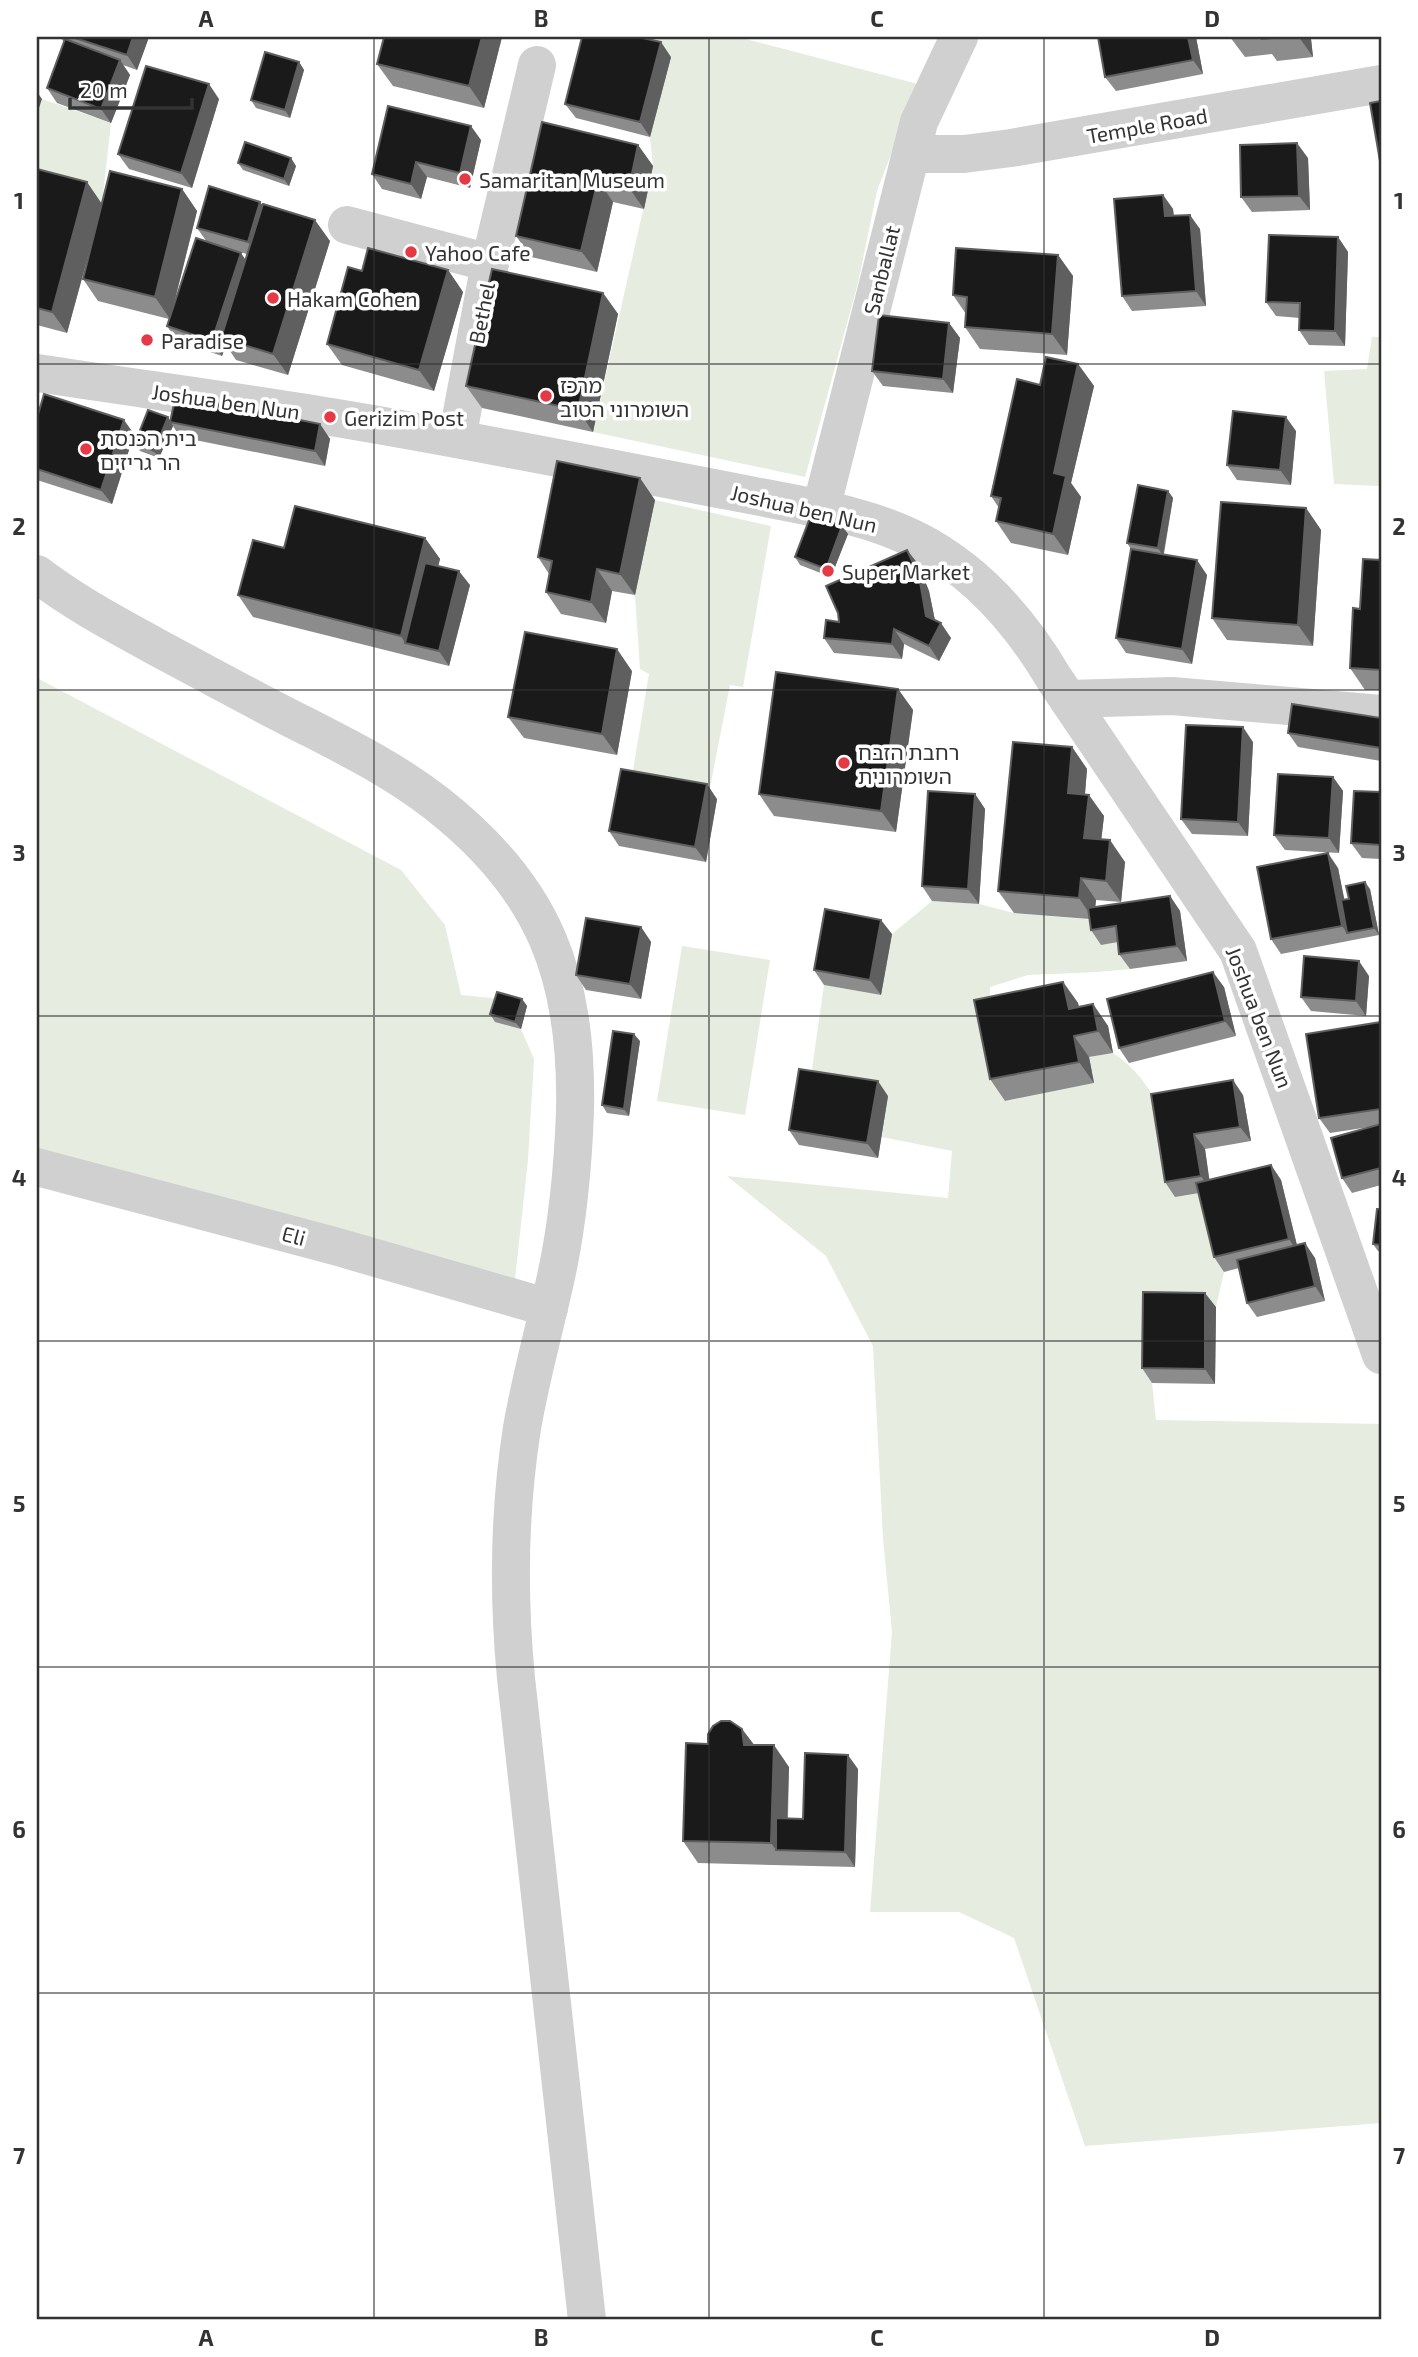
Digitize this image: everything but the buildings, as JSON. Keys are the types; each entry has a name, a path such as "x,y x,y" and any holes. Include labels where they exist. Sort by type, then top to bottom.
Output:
{"street":[{"name":"Sanballat","path":"821,509 919,122 959,37"},
{"name":"Bethel","path":"457,439 490,262 537,65"},
{"name":"Temple Road","path":"911,155 964,154 1011,148 1381,84"},
{"path":"347,225 490,262"},
{"name":"Joshua ben Nun","path":"37,373 457,439 821,509 883,525 919,541 953,562 984,586 1035,646 1238,951 1381,1355"},
{"path":"37,574 77,602 119,626 350,748 433,800 481,841 521,890 544,931 560,971 571,1016 575,1054 572,1167 563,1236 528,1398 518,1460 512,1522 511,1616 587,2320"},
{"path":"1068,699 1172,696 1381,714"},
{"name":"Eli","path":"37,1167 338,1247 549,1308"}],"shaded area":[{"path":"597,37 738,37 918,84 877,191 858,283 805,477 593,432 653,166 650,137"},
{"path":"42,99 111,123 102,204 37,186 37,113"},
{"path":"1372,337 1381,337 1381,486 1334,484 1324,371 1367,369"},
{"path":"655,500 771,526 743,687 730,685 708,798 631,783 649,674 640,669 635,595"},
{"path":"37,678 401,870 445,925 461,995 502,999 521,1029 534,1059 528,1160 515,1279 37,1149"},
{"path":"932,901 979,904 1014,913 1094,920 1126,941 1130,969 1028,975 990,987 989,1021 1006,1101 1094,1083 1089,1057 1113,1053 1128,1065 1154,1097 1199,1193 1207,1198 1224,1272 1216,1307 1152,1383 1156,1420 1381,1424 1381,2123 1085,2146 1014,1938 959,1912 870,1912 892,1632 883,1538 873,1346 826,1256 727,1176 948,1198 952,1151 882,1137 888,1096 810,1083 824,985 881,995 892,934"},
{"path":"682,946 770,960 745,1115 657,1101"}],"place":[{"name":"Samaritan Museum","path":"465,179"},
{"name":"Yahoo Cafe","path":"411,252"},
{"name":"Hakam Cohen","path":"273,298"},
{"name":"Paradise","path":"147,340"},
{"name":"מרכז השומרוני הטוב","path":"546,396"},
{"name":"Gerizim Post","path":"330,417"},
{"name":"בית הכנסת הר גריזים","path":"86,449"},
{"name":"Super Market","path":"828,571"},
{"name":"רחבת הזבח השומרונית","path":"844,763"}]}
